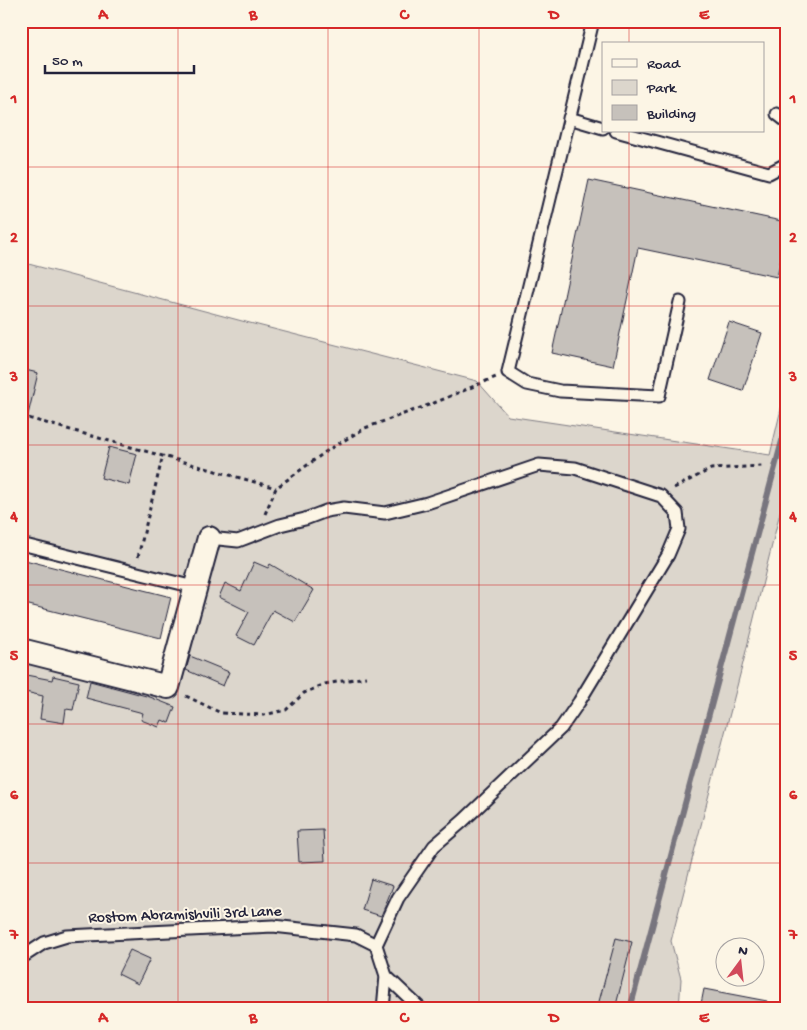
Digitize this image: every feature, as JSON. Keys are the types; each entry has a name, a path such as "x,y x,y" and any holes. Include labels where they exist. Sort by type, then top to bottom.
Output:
{"street":[{"path":"21,650 168,686 209,538"}],"lane":[{"path":"593,21 508,372 527,384 560,391 659,396 680,302"},
{"path":"569,118 602,128"},
{"path":"620,132 769,173 786,164"},
{"path":"209,538 238,541 261,531 326,511 344,508 384,513 427,503 539,466 575,468 661,496 677,513 679,529 668,555 579,702 561,728 434,846 398,898 376,945 386,976 383,1009"},
{"path":"21,544 194,588"},
{"name":"Rostom Abramishvili 3rd Lane","path":"21,958 44,943 66,936 273,926 356,935 376,945"},
{"path":"386,976 421,1009"}],"path":[{"path":"261,531 268,505 276,488 328,450 365,428 434,403 508,372"},
{"path":"21,416 276,488"},
{"path":"134,573 163,455"},
{"path":"661,496 687,480 711,469 762,466"},
{"path":"168,686 221,713 264,715 286,710 304,694 325,684 366,677"}],"green space":[{"path":"21,262 477,381 508,416 770,455 786,388 786,488 671,941 681,979 679,1009 21,1009 21,661 171,694 209,584 21,539"}],"building":[{"path":"589,180 786,222 786,236 777,277 638,248 613,366 552,353"},
{"path":"729,322 762,333 743,391 710,380"},
{"path":"21,369 38,373 27,419 21,419"},
{"path":"109,447 137,454 129,485 101,478"},
{"path":"21,559 171,597 161,638 21,603"},
{"path":"254,562 268,568 270,564 314,590 295,622 273,610 254,645 236,636 249,612 219,597 225,583 241,591"},
{"path":"190,656 229,672 223,686 186,670"},
{"path":"21,674 52,680 53,676 79,682 73,710 66,709 64,723 40,719 43,696 21,691"},
{"path":"90,681 150,697 175,707 169,723 162,720 159,727 141,720 143,713 86,698"},
{"path":"323,830 325,861 299,862 297,831"},
{"path":"371,879 393,886 381,916 362,910"},
{"path":"616,938 632,942 615,1009 597,1009"},
{"path":"130,950 150,959 138,984 118,974"},
{"path":"704,989 767,1001 766,1009 700,1009"}],"waterway":[{"path":"630,1009 786,426"}]}
